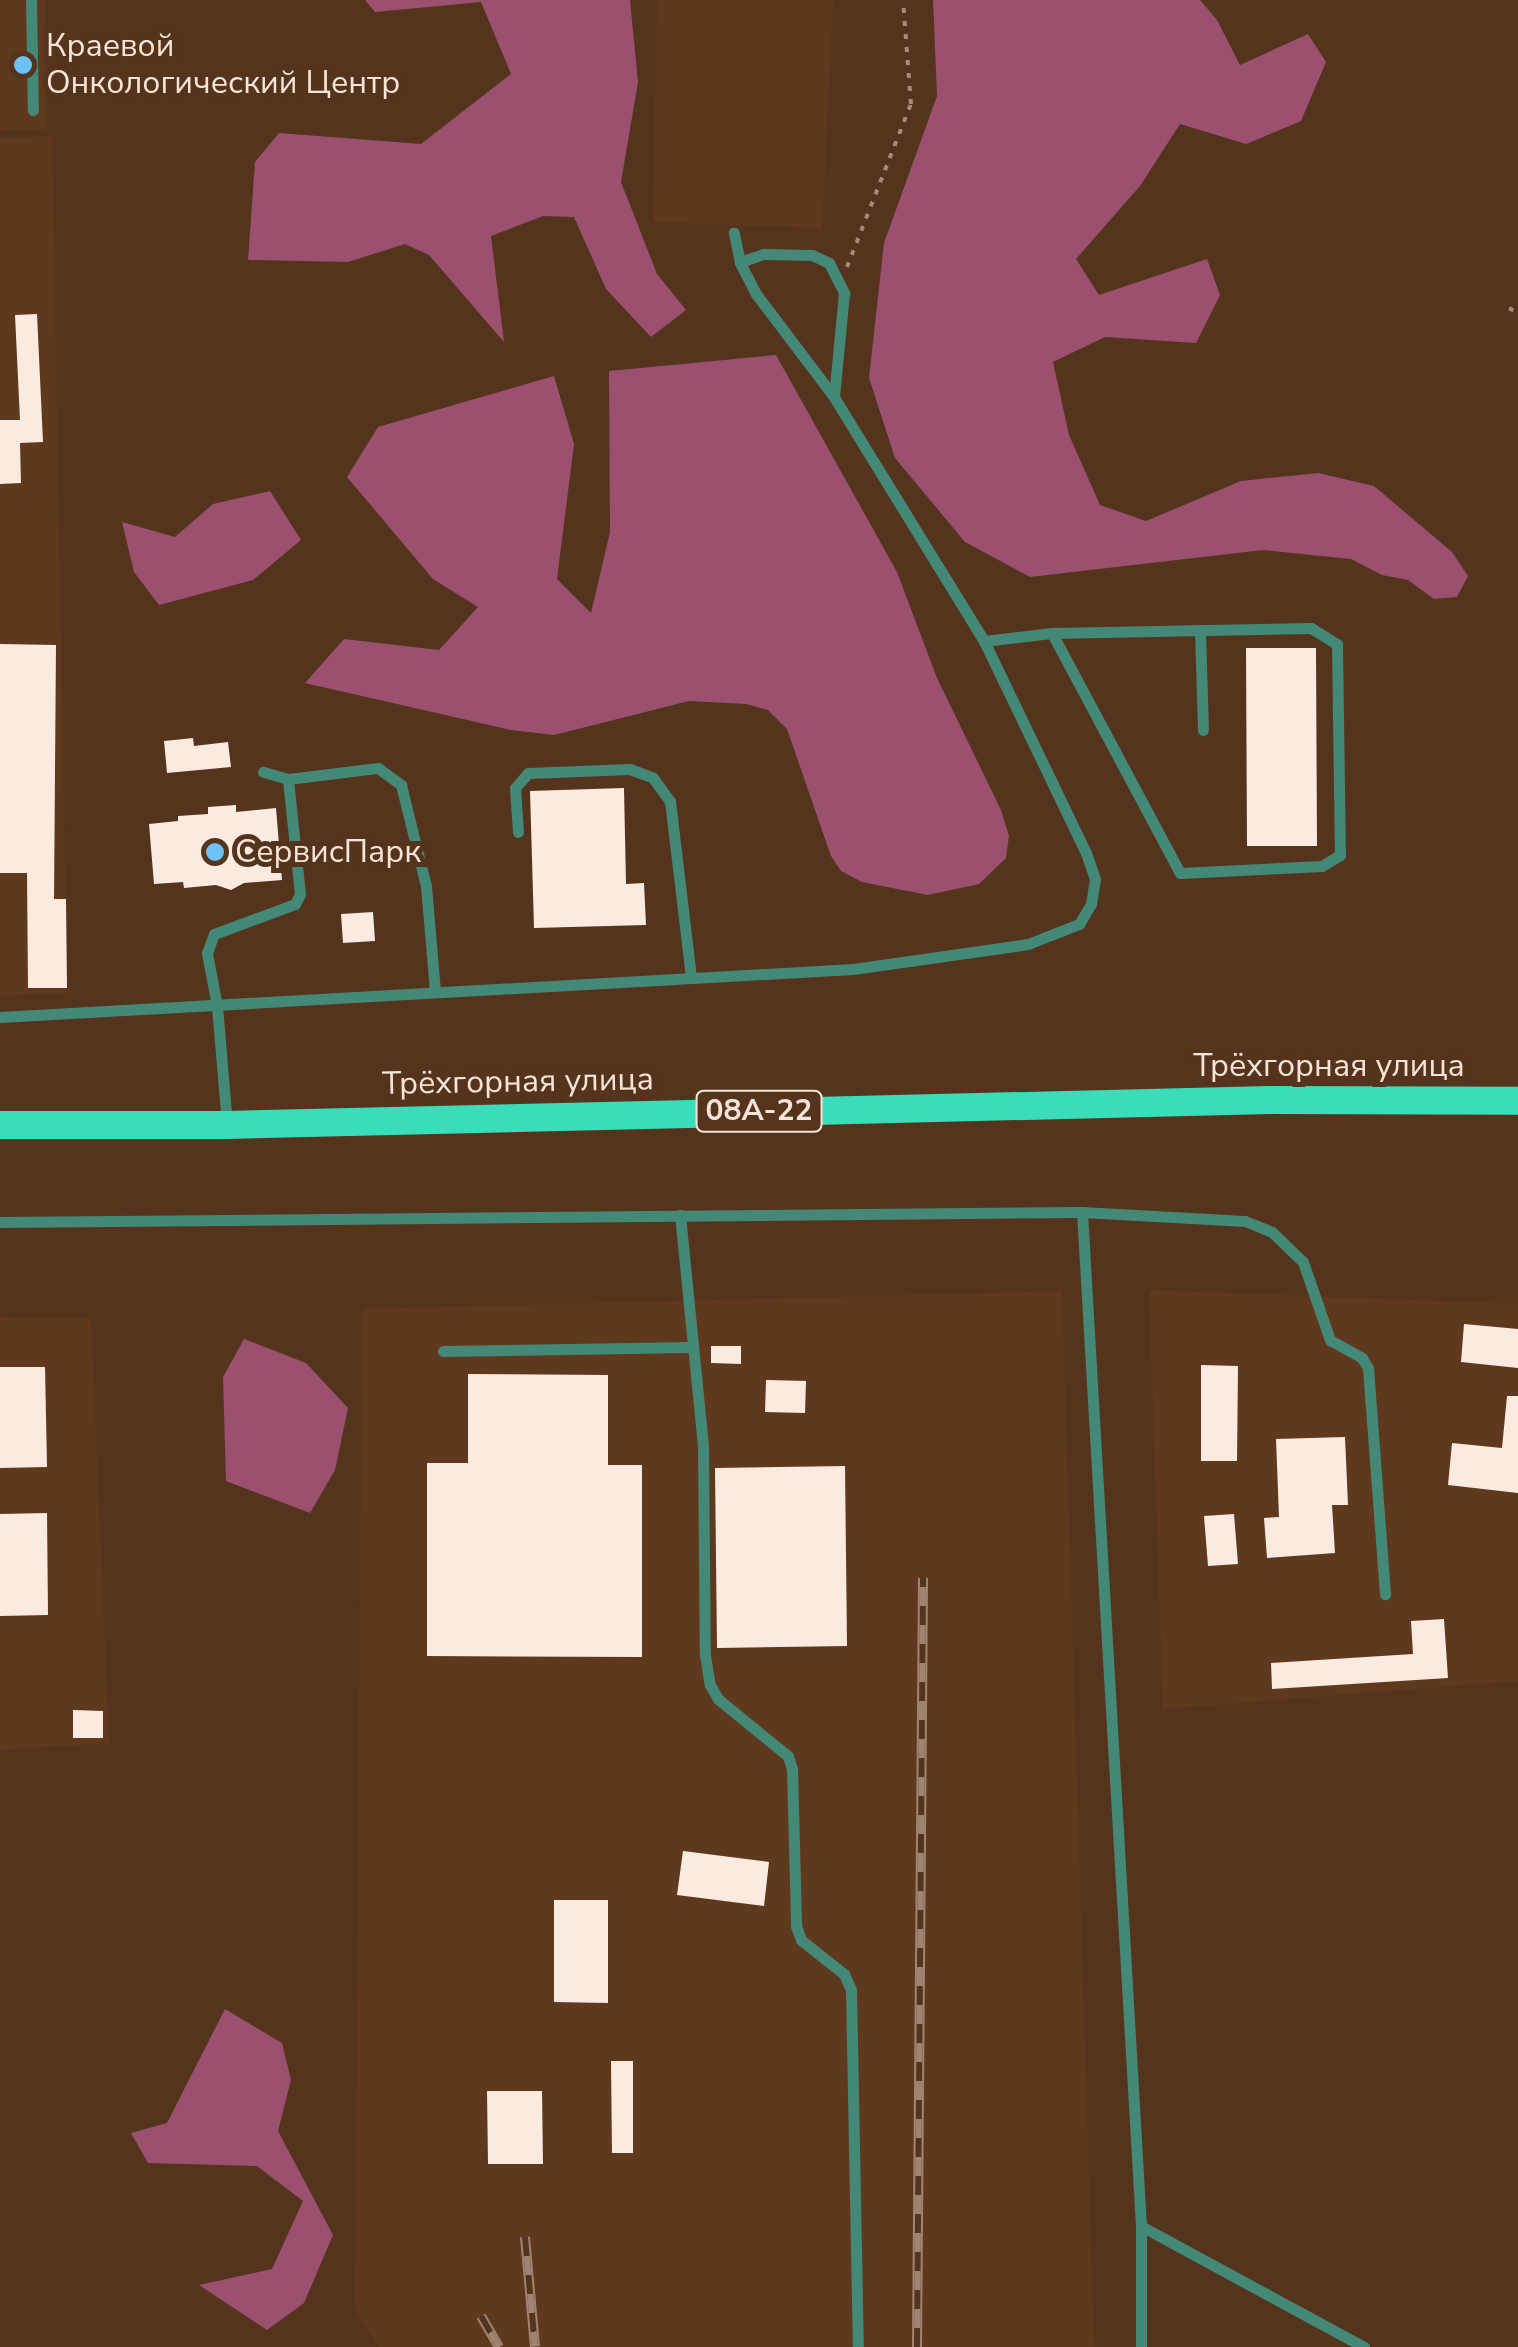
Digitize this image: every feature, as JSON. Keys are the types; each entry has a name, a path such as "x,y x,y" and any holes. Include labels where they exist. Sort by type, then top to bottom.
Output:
{"highway":[{"name":"Трёхгорная улица","path":"0,1125 228,1125 1044,1104 1518,1101"}],"lane":[{"path":"30,0 33,110"},
{"path":"0,1017 853,968 1028,944 1079,924 1091,904 1095,880 1091,866 984,641 834,396 756,294 740,262 734,233"},
{"path":"740,262 763,254 812,255 829,263 841,281 834,396"},
{"path":"984,641 1052,634 1310,628 1337,644 1340,854 1322,866 1180,873 1052,634"},
{"path":"1200,630 1202,730"},
{"path":"262,772 288,778 378,768 401,785 426,886 435,992"},
{"path":"518,832 515,788 528,773 630,769 654,778 670,802 691,976"},
{"path":"228,1125 217,1006 206,953 214,934 295,904 300,894 288,778"},
{"path":"1082,1212 1141,2226 1140,2347"},
{"path":"0,1222 1082,1212 1246,1220 1272,1232 1303,1262 1330,1340 1362,1358 1368,1368 1385,1594"},
{"path":"680,1215 703,1445 706,1655 710,1685 718,1699 788,1756 792,1770 796,1926 801,1940 844,1974 851,1990 858,2347"},
{"path":"442,1351 691,1347"},
{"path":"1141,2226 1364,2347"}],"path":[{"path":"841,281 911,104 903,0"},
{"path":"1509,308 1518,313"}],"shaded area":[{"name":"Краевой Онкологический Центр","path":"0,0 45,0 47,129 0,131"},
{"path":"365,0 630,0 638,82 621,182 657,274 686,310 651,337 606,289 574,217 543,216 491,236 504,342 429,255 405,244 348,262 248,260 255,162 279,133 421,144 511,74 481,2 375,12"},
{"path":"657,0 833,0 822,228 653,222"},
{"path":"933,0 1200,0 1217,20 1240,65 1308,34 1326,62 1301,121 1246,144 1180,124 1140,186 1076,259 1099,295 1207,259 1220,295 1196,343 1105,337 1053,362 1069,435 1100,505 1146,521 1241,481 1318,473 1374,486 1452,552 1468,576 1457,597 1434,599 1408,580 1382,575 1351,559 1263,550 1030,577 965,542 895,458 869,378 884,243 937,96"},
{"path":"52,136 67,993 0,996 0,138"},
{"path":"776,355 897,572 937,678 1001,810 1009,836 1006,858 979,884 928,895 862,882 841,871 831,856 787,729 768,710 746,704 689,701 554,735 511,730 305,683 344,639 439,650 478,607 433,579 347,477 378,427 554,376 574,444 557,579 591,613 610,532 609,371"},
{"path":"270,491 301,540 253,580 159,605 134,572 122,522 175,537 213,504"},
{"path":"1149,1290 1518,1304 1518,1681 1163,1709"},
{"path":"1062,1291 1094,2347 379,2347 355,2309 362,1309"},
{"path":"0,1317 91,1319 109,1743 0,1750"},
{"path":"244,1339 306,1363 348,1408 335,1470 310,1513 226,1481 223,1377"},
{"path":"225,2009 282,2043 291,2080 278,2131 333,2235 304,2303 267,2330 199,2285 272,2269 303,2201 257,2166 148,2163 131,2133 167,2123"}],"building":[{"path":"37,314 43,442 20,443 21,483 0,484 0,420 20,420 15,315"},
{"path":"0,644 56,645 54,899 66,899 67,988 28,988 27,873 0,873"},
{"path":"1246,648 1316,648 1317,846 1247,846"},
{"path":"193,738 194,746 228,742 231,767 167,773 164,741"},
{"path":"624,788 626,884 644,883 646,925 534,928 530,791"},
{"name":"СервисПарк","path":"236,805 236,812 276,808 282,880 244,883 231,890 216,885 184,888 183,882 154,884 149,824 178,821 178,816 208,814 208,807"},
{"path":"373,912 375,941 343,943 341,914"},
{"path":"1464,1324 1518,1329 1518,1368 1461,1362"},
{"path":"711,1346 741,1346 741,1364 711,1363"},
{"path":"1201,1365 1238,1366 1237,1461 1201,1461"},
{"path":"0,1367 45,1367 47,1467 0,1468"},
{"path":"468,1374 608,1375 608,1465 642,1465 642,1657 427,1656 427,1463 468,1463"},
{"path":"766,1380 806,1381 805,1413 765,1412"},
{"path":"1507,1396 1518,1396 1518,1493 1448,1485 1452,1443 1502,1448"},
{"path":"1345,1437 1348,1505 1332,1505 1335,1553 1267,1558 1264,1518 1279,1517 1276,1439"},
{"path":"845,1466 847,1646 717,1648 715,1468"},
{"path":"47,1513 48,1615 0,1616 0,1514"},
{"path":"1234,1514 1238,1564 1208,1566 1204,1516"},
{"path":"1444,1619 1448,1678 1272,1689 1271,1663 1413,1654 1411,1621"},
{"path":"73,1710 103,1711 103,1738 73,1738"},
{"path":"683,1851 769,1862 764,1906 677,1895"},
{"path":"554,1900 608,1900 608,2003 554,2002"},
{"path":"611,2061 633,2061 633,2153 612,2153"},
{"path":"487,2091 542,2091 543,2164 488,2164"}],"railway":[{"path":"917,2347 923,1578"},
{"path":"525,2237 535,2347"},
{"path":"481,2316 499,2347"}],"place":[{"name":"Краевой Онкологический Центр","path":"23,65"},
{"name":"СервисПарк","path":"215,852"}]}
